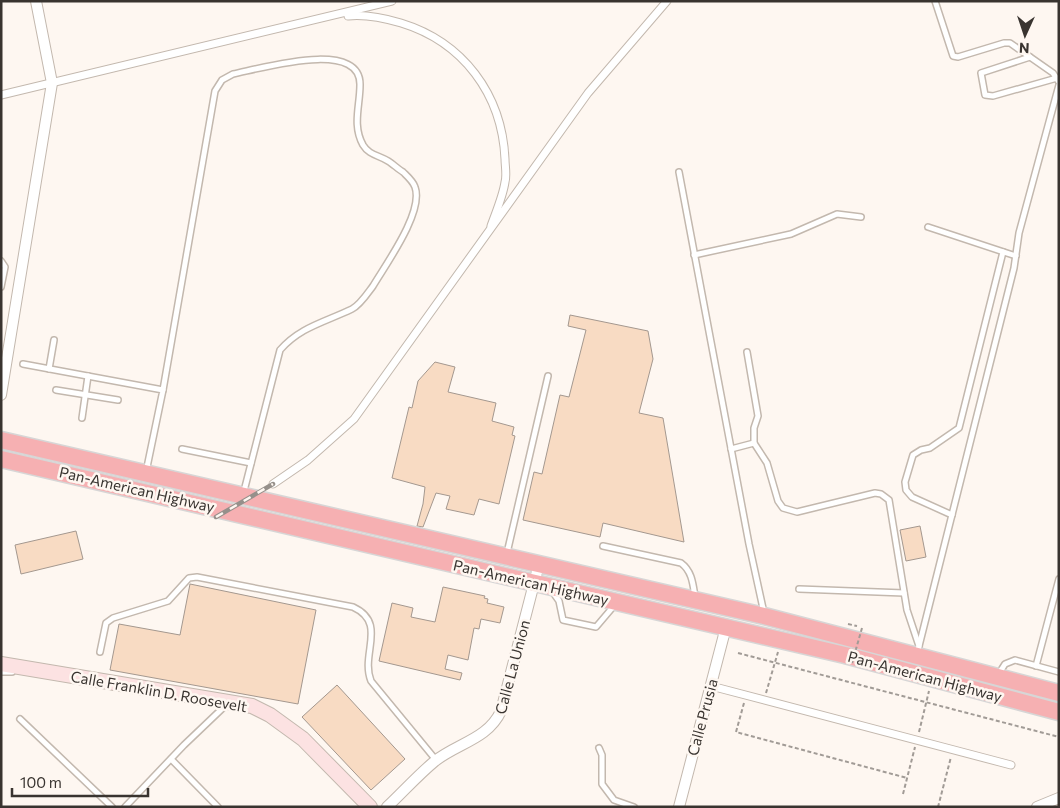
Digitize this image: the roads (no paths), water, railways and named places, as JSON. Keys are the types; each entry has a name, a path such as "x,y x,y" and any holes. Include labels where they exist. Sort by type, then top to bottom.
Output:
{"highway":[{"name":"Pan-American Highway","path":"1,440 918,651 1059,693"},
{"path":"9,460 25,456 25,449 21,445"},
{"path":"59,472 53,463 56,457 63,454"},
{"name":"Pan-American Highway","path":"9,460 941,679 1059,712"},
{"path":"531,562 531,574 527,578 533,582"},
{"path":"576,592 571,586 571,578 582,573"}],"main road":[{"name":"Calle Franklin D. Roosevelt","path":"1,664 252,706 270,715 303,739 370,807"}],"street":[{"path":"1,395 52,83 36,1"},
{"path":"1,94 392,1"},
{"path":"273,484 308,460 354,419 588,93 668,1"},
{"path":"318,19 356,15 384,18 424,30 462,58 484,85 497,112 504,142 506,182 488,234"},
{"name":"Calle La Union","path":"387,807 436,761 488,731 497,721 502,711 533,582"},
{"name":"Calle Prusia","path":"679,807 726,628"},
{"path":"711,686 1011,765"},
{"path":"1037,807 1059,798"}],"lane":[{"path":"918,651 1016,256 1019,233 1058,82 1053,73 1013,45 1004,42 958,57 953,56 935,1"},
{"path":"1030,57 982,74 985,95 992,96 1058,82"},
{"path":"146,472 163,390 216,91 222,80 232,74 316,58 344,61 356,70 359,75 360,85 356,124 364,146 371,154 387,160 408,176 415,187 414,209 404,232 366,296 353,308 304,329 291,338 280,350 243,495"},
{"path":"679,172 764,616"},
{"path":"694,255 791,234 837,214 860,217"},
{"path":"928,227 1016,256"},
{"path":"952,515 912,497 906,490 905,482 913,456 921,450 930,448 959,428 1003,252"},
{"path":"1,261 4,267 1,287"},
{"path":"49,368 54,340"},
{"path":"747,352 758,416 754,428 754,443 768,463 778,501 783,508 797,512 875,493 889,500 907,610 918,651"},
{"path":"23,364 163,390"},
{"path":"82,418 88,376"},
{"path":"506,556 548,376"},
{"path":"56,390 118,400"},
{"path":"731,449 754,443"},
{"path":"182,449 251,463"},
{"path":"603,546 681,563 687,568 691,577 696,600"},
{"path":"100,652 106,624 113,618 168,600 189,578 197,577 353,608 368,618 371,627 367,667 371,681 436,761"},
{"path":"1036,666 1059,579"},
{"path":"533,582 558,601 563,620 568,622 596,627 614,607"},
{"path":"799,589 904,594"},
{"path":"997,676 1009,661 1059,672"},
{"path":"1,672 40,670"},
{"path":"125,807 229,702"},
{"path":"20,719 112,807"},
{"path":"600,748 602,755 602,784 614,800 634,807"},
{"path":"171,759 218,807"}],"railway":[{"path":"216,517 273,484"}]}
